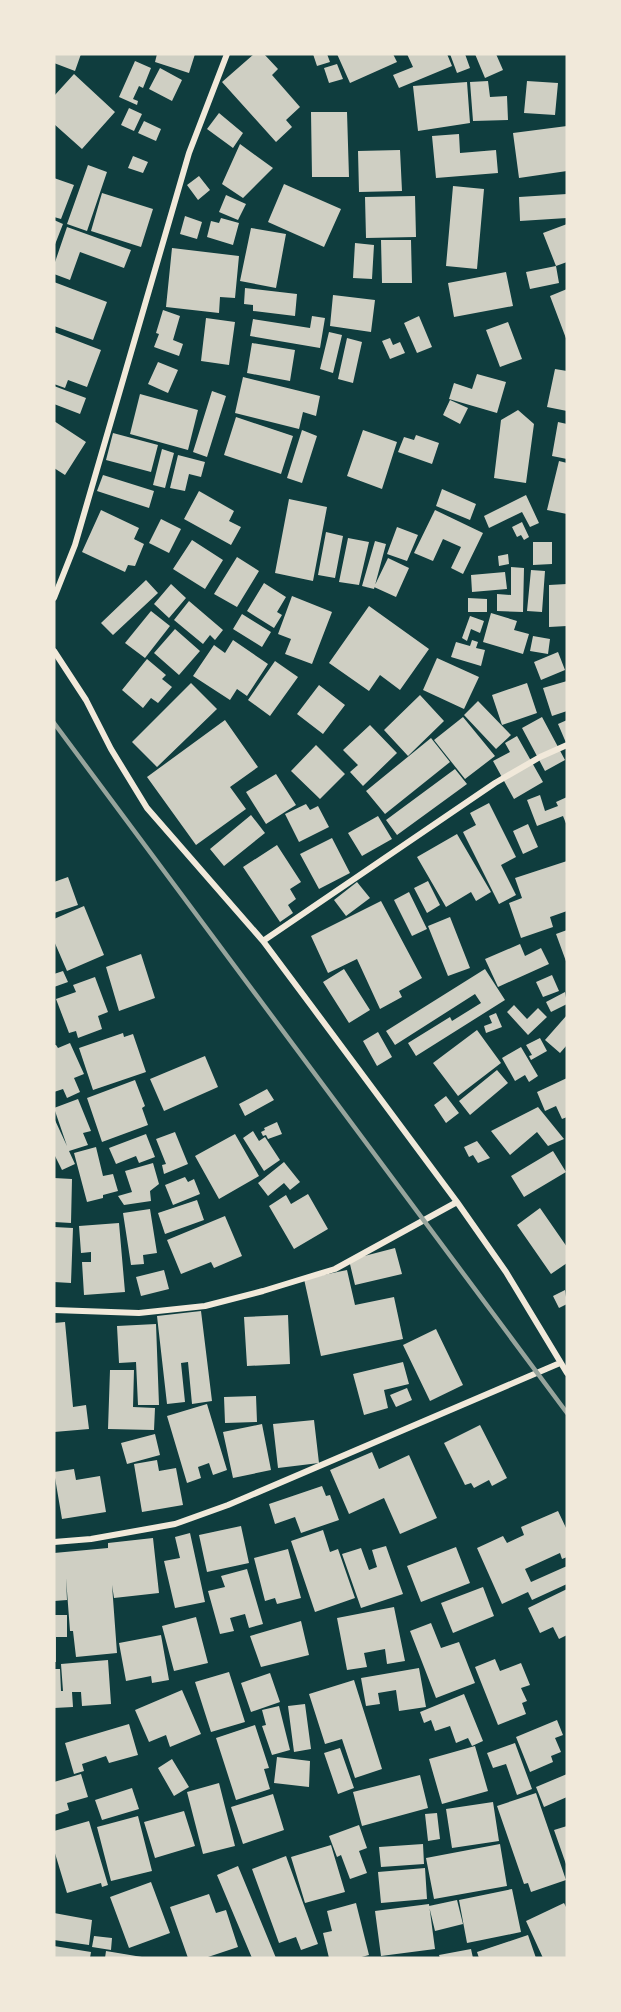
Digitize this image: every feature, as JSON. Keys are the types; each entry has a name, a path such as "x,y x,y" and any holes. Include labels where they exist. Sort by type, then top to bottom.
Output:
{"street":[{"path":"54,598 75,545 189,153 227,54"},
{"path":"54,651 86,700 111,748 147,808 263,941 457,1202 506,1272 567,1373"},
{"path":"263,941 495,783 540,757 567,745"},
{"path":"54,1310 150,1312 205,1306 263,1292 335,1269 457,1202"},
{"path":"54,1542 91,1539 175,1524 228,1505 560,1363"}],"building":[{"path":"54,54 81,54 75,71 54,63"},
{"path":"157,54 195,54 189,73 155,62"},
{"path":"254,54 264,54 278,69 272,75 300,107 286,120 292,127 276,142 222,82"},
{"path":"313,54 327,54 330,62 317,66"},
{"path":"337,54 393,54 397,62 350,83"},
{"path":"407,54 447,54 452,66 399,88 393,75 413,67"},
{"path":"450,54 465,54 470,68 457,73"},
{"path":"475,54 496,54 503,70 485,78"},
{"path":"135,61 151,68 143,88 139,86 133,99 138,101 137,105 119,97"},
{"path":"337,64 343,79 329,83 324,68"},
{"path":"160,68 182,80 172,101 149,89"},
{"path":"74,74 115,112 82,149 54,124 54,96"},
{"path":"488,81 490,97 507,96 508,120 473,121 470,82"},
{"path":"527,81 558,83 555,115 524,113"},
{"path":"467,82 470,123 418,131 413,86"},
{"path":"129,108 142,114 134,131 121,125"},
{"path":"311,112 347,112 349,177 312,177"},
{"path":"219,113 243,133 233,148 207,129"},
{"path":"144,121 161,129 156,141 138,133"},
{"path":"567,126 567,171 519,178 513,133"},
{"path":"459,134 460,153 496,150 498,173 436,178 432,136"},
{"path":"240,144 273,168 243,198 222,184"},
{"path":"400,150 402,191 359,192 358,151"},
{"path":"133,156 148,162 143,173 128,168"},
{"path":"88,165 107,172 87,231 67,224"},
{"path":"199,176 210,190 198,200 187,185"},
{"path":"54,178 74,185 61,219 54,217"},
{"path":"284,184 341,209 324,247 268,222"},
{"path":"453,186 484,189 477,269 446,266"},
{"path":"102,193 153,209 141,247 91,231"},
{"path":"567,194 567,218 520,221 519,197"},
{"path":"226,195 246,204 238,220 219,212"},
{"path":"415,196 416,237 366,238 365,197"},
{"path":"185,216 202,222 197,239 180,234"},
{"path":"221,218 239,223 233,245 207,237 211,221 219,223"},
{"path":"54,220 63,224 54,247"},
{"path":"567,224 567,262 556,266 543,233"},
{"path":"67,227 131,250 124,268 80,252 70,280 54,274 54,265"},
{"path":"251,228 286,234 276,288 240,281"},
{"path":"381,240 411,240 412,283 382,283"},
{"path":"355,243 374,245 372,279 353,278"},
{"path":"172,248 239,256 235,298 220,297 219,313 166,307"},
{"path":"556,266 559,283 530,289 526,272"},
{"path":"506,272 513,306 454,317 448,283"},
{"path":"54,282 107,302 93,340 54,326"},
{"path":"245,288 297,294 295,316 253,311 253,305 244,304"},
{"path":"567,289 567,341 550,296"},
{"path":"333,295 375,300 371,332 330,326"},
{"path":"163,310 180,316 173,340 183,344 179,356 154,347"},
{"path":"312,316 325,318 320,348 250,336 253,319 310,328"},
{"path":"419,316 432,347 417,353 404,323"},
{"path":"206,318 235,322 229,365 201,361"},
{"path":"508,322 522,359 500,367 486,330"},
{"path":"54,332 101,350 87,387 68,380 65,388 54,384"},
{"path":"329,332 342,335 333,373 320,369"},
{"path":"347,338 362,342 353,383 338,379"},
{"path":"390,338 393,345 400,342 405,353 390,359 382,341"},
{"path":"252,343 295,350 290,381 247,373"},
{"path":"158,362 178,370 168,393 148,384"},
{"path":"555,369 567,371 567,411 547,407"},
{"path":"477,374 506,382 497,413 449,399 454,383 472,389"},
{"path":"243,377 320,396 316,416 303,412 299,429 235,413"},
{"path":"54,386 86,398 80,414 54,404"},
{"path":"212,391 226,396 207,457 193,452"},
{"path":"140,394 198,410 188,450 130,434"},
{"path":"450,400 468,408 460,424 443,415"},
{"path":"518,410 534,424 526,483 494,478 501,420"},
{"path":"236,417 293,436 281,474 224,455"},
{"path":"54,421 86,442 65,475 54,468"},
{"path":"558,422 567,424 567,459 552,456"},
{"path":"302,430 317,436 302,483 287,478"},
{"path":"363,430 397,442 382,489 347,476"},
{"path":"113,433 158,445 151,472 106,460"},
{"path":"416,435 439,443 432,464 398,452 404,437 414,440"},
{"path":"162,449 174,453 165,488 153,485"},
{"path":"178,455 205,462 201,477 189,474 185,491 170,488"},
{"path":"559,461 567,463 567,514 547,510"},
{"path":"103,475 154,491 149,508 97,491"},
{"path":"442,489 476,504 470,520 436,506"},
{"path":"199,491 234,511 229,521 241,527 231,545 184,519"},
{"path":"526,495 539,523 530,527 522,512 489,528 484,516"},
{"path":"289,499 327,507 313,581 275,573"},
{"path":"101,510 139,528 134,539 144,544 135,566 128,565 125,572 82,552"},
{"path":"435,510 483,533 463,574 451,568 461,547 443,539 433,561 414,553"},
{"path":"161,519 181,529 169,553 149,543"},
{"path":"522,522 529,537 524,540 521,535 517,537 512,527"},
{"path":"397,527 418,535 407,561 387,554"},
{"path":"326,532 343,536 335,578 318,575"},
{"path":"348,538 369,542 359,585 339,582"},
{"path":"192,540 223,560 205,589 173,569"},
{"path":"375,541 386,544 374,589 362,586"},
{"path":"533,542 552,542 552,564 533,565"},
{"path":"508,554 509,564 499,566 498,556"},
{"path":"237,557 259,571 237,607 214,594"},
{"path":"388,558 409,568 396,597 374,587"},
{"path":"511,567 524,568 523,612 497,611 497,594 511,595"},
{"path":"531,570 545,571 542,612 527,611"},
{"path":"505,572 507,589 472,592 471,575"},
{"path":"146,580 158,593 113,635 101,623"},
{"path":"264,583 286,597 277,612 282,615 274,628 247,611"},
{"path":"171,584 186,598 169,618 154,604"},
{"path":"567,584 567,626 549,627 549,585"},
{"path":"292,596 332,612 312,664 285,654 291,639 278,634"},
{"path":"468,598 487,599 487,612 468,612"},
{"path":"189,601 223,630 215,640 210,635 203,644 174,620"},
{"path":"369,606 429,649 400,690 380,675 369,691 329,663"},
{"path":"151,611 170,626 145,658 125,643"},
{"path":"491,613 517,621 514,630 529,634 523,654 483,642"},
{"path":"242,614 271,632 262,647 233,629"},
{"path":"470,616 484,621 480,633 471,629 467,641 462,638"},
{"path":"175,629 200,651 179,675 154,653"},
{"path":"533,636 550,639 548,654 530,651"},
{"path":"233,640 268,664 247,696 237,689 230,700 193,676 214,645 225,653"},
{"path":"472,640 478,642 476,648 485,650 481,666 451,657 456,642 470,646"},
{"path":"558,652 565,670 541,680 534,662"},
{"path":"437,658 479,677 464,709 423,690"},
{"path":"147,659 166,675 162,679 172,687 158,703 151,698 143,708 122,690"},
{"path":"275,661 298,677 270,716 248,700"},
{"path":"567,681 567,711 552,716 543,688"},
{"path":"191,683 217,709 157,767 132,742"},
{"path":"527,683 537,713 502,725 492,695"},
{"path":"319,685 345,705 323,734 297,714"},
{"path":"420,695 444,721 408,756 384,730"},
{"path":"478,701 511,735 496,749 464,715"},
{"path":"463,717 495,756 465,779 434,740"},
{"path":"542,717 565,760 545,771 522,728"},
{"path":"225,720 258,767 230,787 246,809 196,845 147,777"},
{"path":"567,720 567,745 558,724"},
{"path":"370,725 397,753 363,786 350,772 358,765 343,750"},
{"path":"517,736 543,782 514,799 493,761 510,752 505,743"},
{"path":"431,738 450,762 385,814 366,791"},
{"path":"316,745 345,774 320,799 291,771"},
{"path":"455,769 467,784 397,835 386,820"},
{"path":"276,774 296,805 266,824 246,792"},
{"path":"540,795 545,811 558,806 556,802 567,797 567,826 563,816 537,826 527,800"},
{"path":"489,803 516,857 501,865 516,895 499,904 463,832 476,825 470,813"},
{"path":"306,804 310,810 318,806 329,827 299,842 285,814"},
{"path":"251,815 265,833 224,866 210,849"},
{"path":"378,816 392,839 362,856 348,833"},
{"path":"528,824 538,847 523,854 513,831"},
{"path":"457,834 491,892 476,901 471,892 446,907 417,857"},
{"path":"332,838 350,873 319,889 300,854"},
{"path":"277,845 301,882 290,889 296,899 288,905 293,913 280,922 243,867"},
{"path":"567,861 567,911 550,917 553,927 521,938 509,903 522,898 515,878"},
{"path":"68,877 78,905 54,913 54,882"},
{"path":"428,881 440,905 427,913 414,888"},
{"path":"357,882 370,898 346,916 334,900"},
{"path":"409,892 427,929 412,936 394,900"},
{"path":"381,901 422,978 399,991 402,997 380,1009 357,959 328,973 311,936"},
{"path":"84,906 104,955 67,971 54,941 54,919"},
{"path":"450,917 470,968 448,976 428,926"},
{"path":"567,930 567,964 556,934"},
{"path":"520,944 525,956 541,948 549,964 498,987 485,959"},
{"path":"141,954 155,998 119,1011 106,967"},
{"path":"344,969 370,1010 349,1023 323,982"},
{"path":"485,969 505,1000 416,1056 408,1043 450,1017 452,1021 481,1003 475,994 395,1045 386,1031"},
{"path":"63,971 68,982 54,987 54,974"},
{"path":"552,975 559,991 543,997 536,982"},
{"path":"95,977 108,1012 98,1016 102,1029 78,1038 76,1031 69,1033 56,999 76,992 73,985"},
{"path":"565,992 567,1004 551,1012 546,1002"},
{"path":"514,1005 527,1019 538,1008 547,1017 528,1035 507,1012"},
{"path":"496,1013 502,1027 486,1033 484,1026 492,1023 489,1016"},
{"path":"567,1015 567,1045 560,1053 545,1040"},
{"path":"477,1030 501,1063 458,1096 433,1063"},
{"path":"378,1032 392,1057 377,1066 363,1041"},
{"path":"123,1033 124,1037 133,1034 146,1072 93,1090 79,1048"},
{"path":"540,1038 547,1051 531,1060 529,1056 532,1055 526,1045"},
{"path":"70,1043 84,1074 74,1078 80,1092 67,1098 63,1089 54,1092 54,1045 58,1048"},
{"path":"521,1047 538,1076 529,1082 525,1075 515,1081 502,1058"},
{"path":"205,1056 218,1087 164,1111 150,1079"},
{"path":"497,1070 508,1083 470,1115 459,1101"},
{"path":"567,1078 567,1117 562,1119 556,1106 545,1111 537,1092"},
{"path":"135,1080 145,1106 142,1108 148,1125 102,1142 87,1098"},
{"path":"267,1089 274,1100 245,1116 239,1104"},
{"path":"446,1096 459,1113 446,1123 434,1105"},
{"path":"78,1099 91,1131 83,1133 88,1145 69,1151 75,1164 62,1170 54,1154 54,1118 67,1146 54,1108"},
{"path":"538,1107 564,1139 548,1146 537,1132 510,1155 491,1131"},
{"path":"277,1122 282,1134 268,1139 266,1135 263,1136 261,1132 265,1130 264,1128"},
{"path":"253,1131 259,1141 265,1137 280,1160 264,1171 243,1138"},
{"path":"175,1132 188,1164 164,1174 162,1165 166,1164 156,1139"},
{"path":"146,1134 155,1157 139,1163 136,1156 116,1164 109,1148"},
{"path":"235,1134 259,1176 219,1199 195,1156"},
{"path":"477,1141 490,1158 478,1163 473,1155 469,1157 464,1147"},
{"path":"96,1147 103,1176 113,1174 118,1191 87,1202 74,1153"},
{"path":"553,1151 566,1172 524,1197 511,1176"},
{"path":"284,1162 300,1182 290,1190 284,1183 268,1196 258,1183"},
{"path":"153,1163 159,1184 150,1191 151,1201 124,1205 118,1196 132,1192 125,1171"},
{"path":"185,1177 188,1182 194,1179 200,1194 173,1205 165,1185"},
{"path":"54,1178 72,1179 71,1223 54,1222"},
{"path":"308,1194 328,1229 294,1249 269,1206 286,1195 291,1204"},
{"path":"197,1200 204,1220 165,1234 158,1213"},
{"path":"540,1208 567,1247 567,1263 551,1274 517,1225"},
{"path":"150,1209 157,1253 143,1255 144,1264 131,1265 123,1213"},
{"path":"225,1216 242,1256 214,1268 211,1262 181,1274 167,1240"},
{"path":"119,1223 125,1292 84,1295 82,1262 91,1262 91,1252 81,1253 79,1226"},
{"path":"54,1227 73,1228 71,1283 54,1282"},
{"path":"395,1248 402,1274 355,1285 349,1260"},
{"path":"164,1270 169,1289 141,1296 136,1277"},
{"path":"347,1270 355,1305 394,1297 403,1339 321,1356 304,1279"},
{"path":"565,1290 567,1304 559,1308 553,1296"},
{"path":"201,1311 212,1401 192,1404 188,1362 181,1363 185,1402 167,1404 157,1316"},
{"path":"288,1315 290,1364 247,1366 244,1317"},
{"path":"65,1322 73,1407 86,1405 89,1429 54,1432 54,1323"},
{"path":"156,1324 159,1405 138,1405 136,1362 119,1363 117,1326"},
{"path":"436,1329 463,1385 430,1401 403,1345"},
{"path":"403,1362 409,1384 384,1390 388,1408 364,1415 353,1374"},
{"path":"110,1370 134,1370 133,1407 155,1408 154,1430 108,1429"},
{"path":"407,1388 412,1400 396,1407 390,1395"},
{"path":"256,1396 257,1422 225,1423 224,1397"},
{"path":"207,1404 227,1470 213,1475 209,1463 198,1467 201,1478 187,1483 167,1416"},
{"path":"314,1420 319,1463 278,1468 273,1424"},
{"path":"262,1424 271,1470 233,1478 223,1432"},
{"path":"480,1425 507,1478 492,1486 489,1480 474,1488 471,1483 465,1485 444,1443"},
{"path":"155,1434 160,1455 127,1464 121,1443"},
{"path":"372,1452 379,1469 409,1455 437,1518 400,1534 384,1498 349,1514 330,1470"},
{"path":"157,1460 159,1471 176,1468 183,1505 142,1512 134,1464"},
{"path":"74,1469 76,1480 100,1476 106,1512 62,1519 54,1472"},
{"path":"322,1486 326,1496 330,1495 339,1520 301,1533 295,1517 275,1524 269,1504"},
{"path":"558,1511 567,1530 567,1557 562,1559 560,1553 525,1569 531,1582 567,1566 567,1584 532,1600 528,1592 502,1604 477,1548 503,1536 507,1543 524,1535 521,1527"},
{"path":"241,1526 249,1563 207,1572 199,1535"},
{"path":"323,1530 330,1552 338,1549 355,1598 315,1612 291,1541"},
{"path":"190,1533 205,1602 175,1608 164,1561 180,1558 175,1537"},
{"path":"153,1538 159,1593 114,1598 112,1585 117,1653 76,1657 73,1631 70,1631 66,1578 67,1600 54,1601 54,1553 108,1548 108,1543"},
{"path":"386,1546 403,1594 361,1608 342,1554 361,1548 369,1570 377,1567 372,1550"},
{"path":"456,1547 470,1583 421,1602 407,1566"},
{"path":"288,1549 301,1598 277,1604 275,1598 265,1601 254,1558"},
{"path":"247,1569 263,1624 249,1628 245,1614 230,1618 234,1631 220,1634 208,1591 225,1587 221,1576"},
{"path":"483,1587 494,1616 453,1633 441,1603"},
{"path":"567,1589 567,1635 559,1639 553,1627 540,1633 528,1608"},
{"path":"394,1607 405,1661 387,1664 385,1649 364,1653 367,1667 347,1670 337,1618"},
{"path":"54,1615 67,1615 67,1637 56,1637 56,1662 54,1662"},
{"path":"196,1617 208,1663 174,1671 162,1626"},
{"path":"301,1621 309,1655 261,1667 250,1636"},
{"path":"431,1623 441,1648 459,1642 475,1683 436,1698 410,1631"},
{"path":"161,1635 169,1680 152,1683 151,1676 126,1681 119,1643"},
{"path":"495,1659 500,1671 521,1663 530,1685 521,1688 527,1701 522,1703 526,1714 498,1725 475,1667"},
{"path":"108,1660 111,1704 82,1706 81,1692 72,1692 73,1707 54,1708 54,1669 60,1669 61,1691 63,1691 61,1664"},
{"path":"419,1668 426,1707 399,1711 396,1690 378,1693 380,1704 366,1706 361,1678"},
{"path":"229,1672 245,1722 211,1732 195,1682"},
{"path":"270,1673 280,1702 251,1712 241,1683"},
{"path":"354,1680 382,1769 355,1778 342,1739 325,1744 309,1694"},
{"path":"182,1690 201,1734 170,1747 166,1735 149,1742 135,1710"},
{"path":"464,1694 483,1741 472,1746 468,1738 456,1743 450,1726 435,1731 431,1720 424,1723 420,1712"},
{"path":"305,1704 311,1749 294,1752 288,1706"},
{"path":"279,1706 290,1750 272,1755 262,1726 266,1725 262,1710"},
{"path":"557,1720 563,1735 555,1738 561,1752 551,1756 553,1762 530,1772 516,1737"},
{"path":"129,1724 138,1755 109,1763 106,1756 82,1764 84,1771 74,1774 65,1743"},
{"path":"255,1725 269,1768 264,1769 270,1789 236,1800 216,1738"},
{"path":"515,1743 532,1789 517,1795 506,1764 493,1768 487,1753"},
{"path":"475,1746 488,1791 442,1804 429,1759"},
{"path":"340,1748 354,1788 338,1794 324,1753"},
{"path":"277,1757 310,1761 309,1787 274,1783"},
{"path":"172,1759 189,1787 174,1796 158,1768"},
{"path":"81,1774 88,1797 67,1803 69,1810 54,1815 54,1782"},
{"path":"567,1774 567,1797 544,1807 536,1787"},
{"path":"420,1775 428,1808 362,1826 353,1792"},
{"path":"219,1783 235,1846 203,1854 187,1792"},
{"path":"132,1788 139,1809 102,1820 95,1800"},
{"path":"536,1793 566,1880 531,1892 528,1883 524,1884 497,1806"},
{"path":"273,1794 284,1830 243,1844 231,1807"},
{"path":"493,1802 499,1841 452,1848 446,1809"},
{"path":"184,1811 195,1846 155,1858 144,1822"},
{"path":"437,1813 440,1839 428,1841 425,1814"},
{"path":"138,1816 152,1871 111,1881 97,1827"},
{"path":"89,1821 108,1885 102,1887 101,1883 67,1893 54,1850 54,1831"},
{"path":"359,1825 367,1848 359,1851 367,1873 350,1879 341,1855 337,1857 329,1836"},
{"path":"567,1826 567,1867 554,1830"},
{"path":"423,1844 424,1864 381,1867 379,1847"},
{"path":"500,1844 507,1886 434,1899 426,1858"},
{"path":"331,1845 345,1892 305,1903 291,1857"},
{"path":"286,1856 318,1944 301,1950 296,1937 279,1943 252,1869"},
{"path":"238,1866 276,1958 252,1958 217,1875"},
{"path":"425,1868 427,1899 381,1903 378,1872"},
{"path":"151,1882 170,1933 129,1948 110,1897"},
{"path":"512,1889 521,1932 467,1943 459,1900"},
{"path":"209,1894 216,1913 226,1910 238,1947 205,1958 188,1958 170,1907"},
{"path":"457,1900 463,1924 435,1931 429,1906"},
{"path":"356,1903 369,1955 358,1958 329,1958 323,1933 332,1931 327,1911"},
{"path":"564,1903 567,1909 567,1958 543,1958 526,1921"},
{"path":"429,1904 435,1949 381,1956 375,1911"},
{"path":"54,1913 92,1920 89,1945 54,1940"},
{"path":"528,1935 536,1958 479,1958 477,1952"},
{"path":"94,1936 112,1938 111,1950 92,1947"},
{"path":"54,1946 91,1952 90,1958 54,1958"},
{"path":"471,1949 473,1958 440,1958 439,1955"},
{"path":"106,1951 142,1957 142,1958 105,1958"}],"railway":[{"path":"54,723 567,1413"}]}
